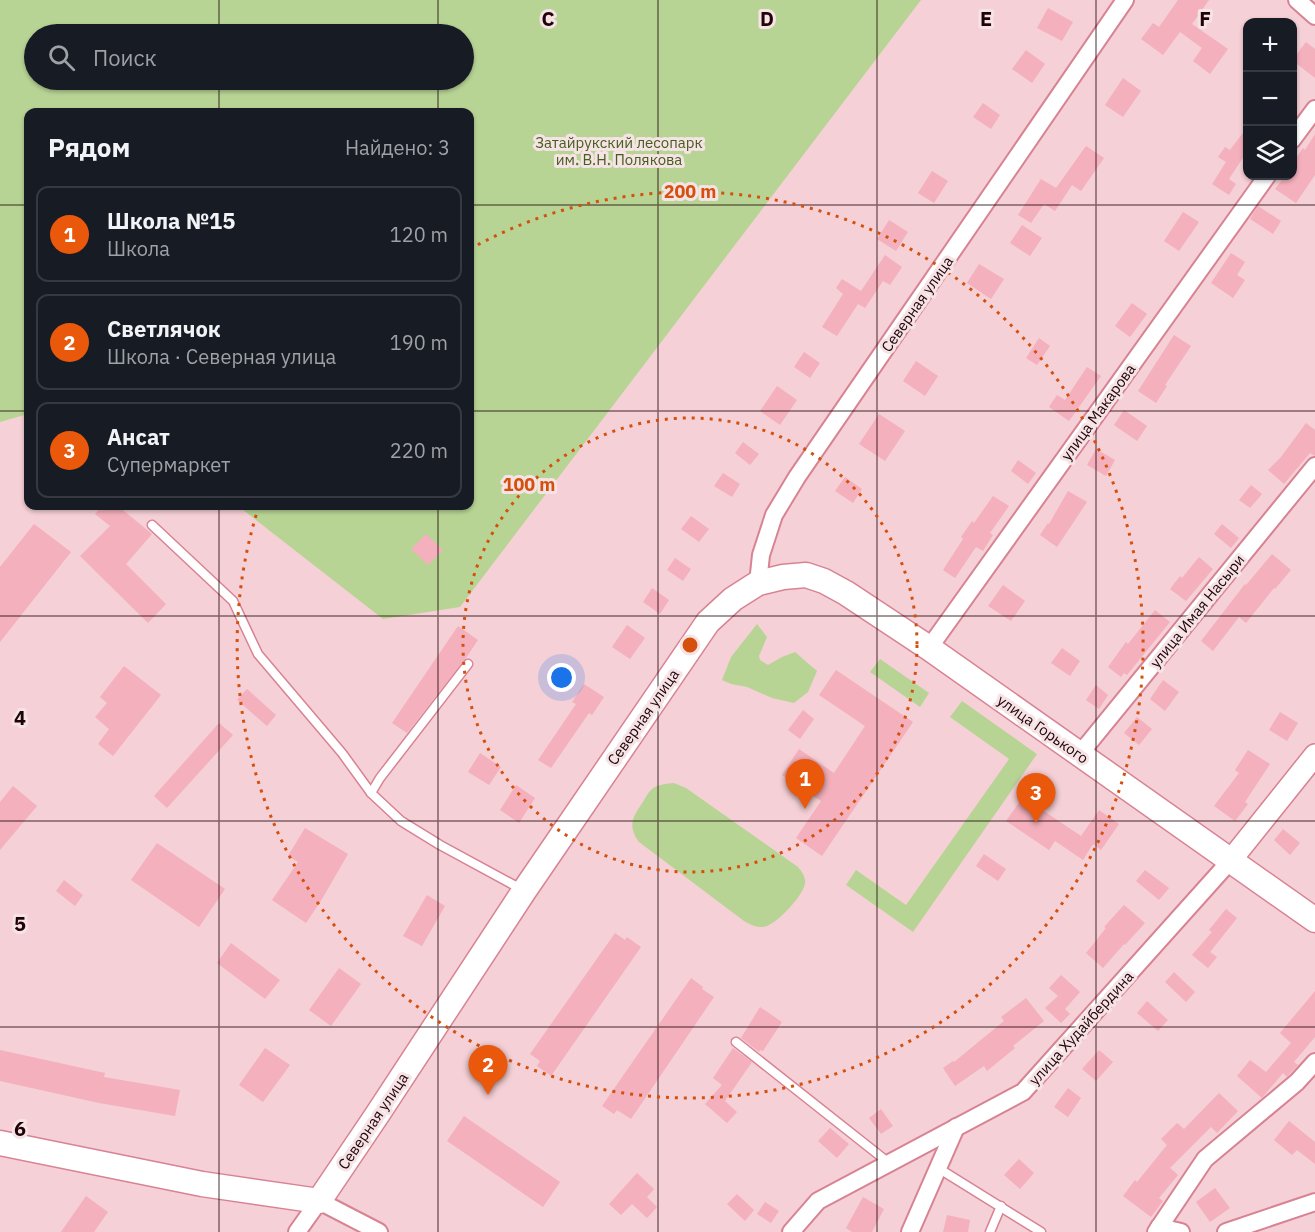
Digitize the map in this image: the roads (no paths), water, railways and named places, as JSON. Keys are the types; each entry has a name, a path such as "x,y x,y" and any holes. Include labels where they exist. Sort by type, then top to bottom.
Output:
{"main road":[{"name":"улица Горького","path":"758,583 806,575 824,581 846,593 929,648 1315,920"},
{"name":"Северная улица","path":"319,1201 524,891 708,622 733,599 758,583"},
{"path":"0,1143 202,1184 319,1201"}],"street":[{"name":"Северная улица","path":"758,583 760,555 774,515 797,477 1125,0"},
{"path":"1297,0 1315,16"},
{"path":"1297,134 1315,109"},
{"name":"улица Макарова","path":"929,648 1264,180"},
{"name":"улица Имая Насыри","path":"1079,755 1315,466"},
{"name":"улица Худайбердина","path":"791,1232 818,1201 1023,1092 1231,860 1315,756"},
{"path":"1181,1232 1157,1229 1204,1159 1297,1082 1315,1062"},
{"path":"910,1232 956,1127"},
{"name":"Северная улица","path":"297,1232 319,1201"},
{"path":"319,1201 379,1232"},
{"path":"1226,1232 1315,1202"}],"lane":[{"path":"152,525 233,601 258,654 342,753 371,793 401,821 524,891"},
{"path":"371,793 380,778 468,664"},
{"path":"736,1042 889,1163"},
{"path":"938,1168 1041,1232"},
{"path":"990,1232 1001,1206"}],"place":[{"name":"Школа №15","path":"805,809"},
{"name":"Ансат","path":"1036,823"},
{"name":"Светлячок","path":"488,1095"}],"park label":[{"name":"Затайрукский лесопарк им. В.Н. Полякова","path":"619,150"}]}
